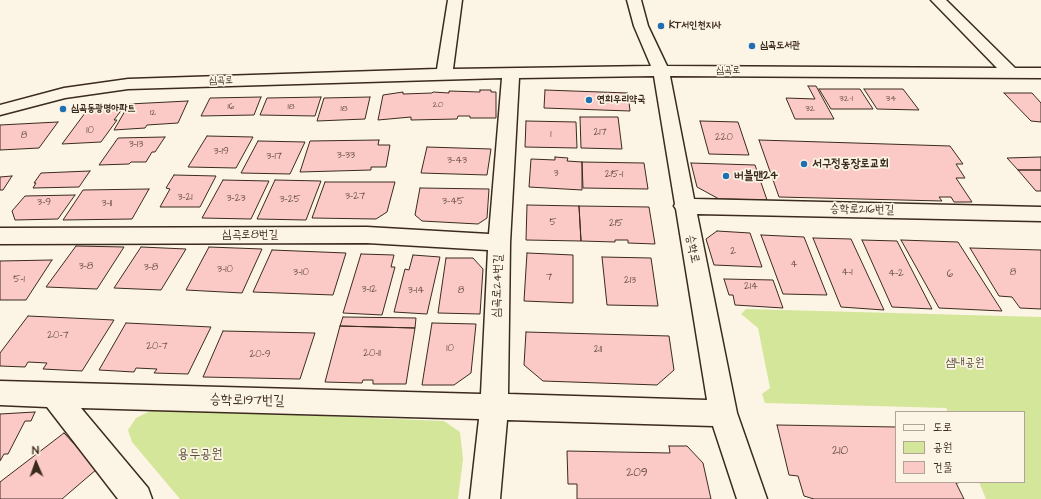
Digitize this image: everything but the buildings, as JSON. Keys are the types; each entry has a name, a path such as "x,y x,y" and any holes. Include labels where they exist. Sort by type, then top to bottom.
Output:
{"street":[{"path":"444,74 455,0"},
{"name":"승학로","path":"634,0 641,26 661,71 684,206 723,413 752,499"},
{"path":"938,0 1012,73"},
{"name":"심곡로","path":"0,110 64,93 128,84 444,74 661,71 1041,73"},
{"name":"심곡로24번길","path":"485,499 494,407 499,243 511,73"},
{"name":"승학로216번길","path":"684,206 1041,214"},
{"name":"심곡로8번길","path":"0,236 367,235 499,243"},
{"name":"승학로197번길","path":"0,393 55,396 723,413"},
{"path":"55,396 137,499"}],"green space":[{"name":"샘내공원","path":"746,309 1041,317 1041,499 986,499 979,483 1025,483 1025,411 948,411 946,408 765,403 762,394 770,388 758,328 741,314"},
{"name":"용두공원","path":"154,409 444,421 460,432 463,459 458,499 180,499 132,442 128,430 136,418"}],"place":[{"name":"KT서인천지사","path":"661,26"},
{"name":"심곡도서관","path":"752,46"},
{"name":"연희우리약국","path":"589,100"},
{"name":"심곡동광명아파트","path":"63,109"},
{"name":"서구정동장로교회","path":"804,164"},
{"name":"버블맨24","path":"726,176"}]}
